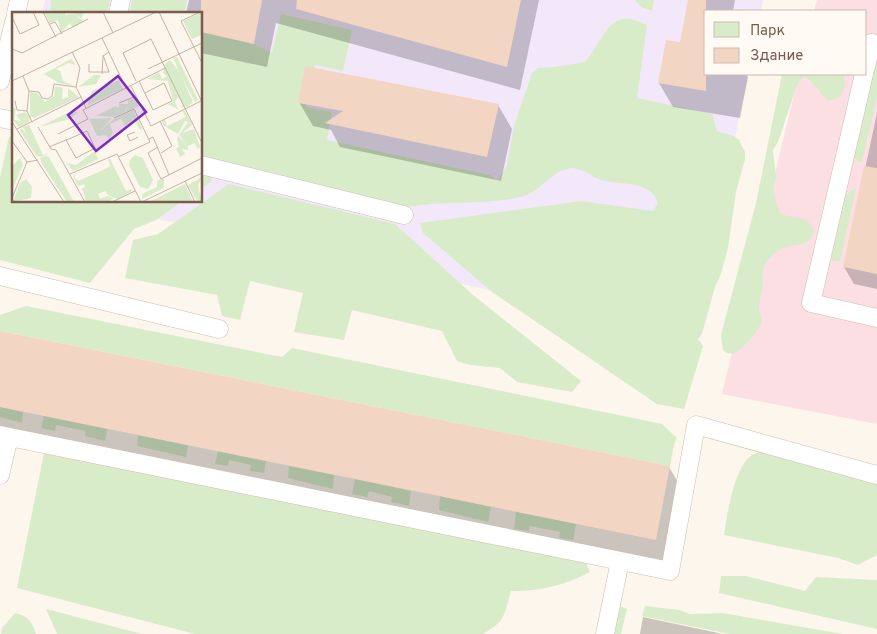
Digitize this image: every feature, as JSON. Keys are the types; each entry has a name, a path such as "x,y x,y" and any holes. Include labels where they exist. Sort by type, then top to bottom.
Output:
{"lane":[{"path":"0,81 12,30"},
{"path":"867,62 871,43 877,44"},
{"path":"864,75 811,303 877,318"},
{"path":"202,165 404,215"},
{"path":"0,276 219,329"},
{"path":"0,475 4,436 670,571 696,425 877,475"},
{"path":"605,634 620,561"}],"shaded area":[{"path":"45,0 763,0 761,10 704,10 704,75 748,75 694,337 471,286 153,218 158,202 202,202 202,12 42,12"},
{"path":"817,0 877,0 877,424 722,394 799,75 867,75 867,10 814,10"}],"green space":[{"path":"51,0 110,0 107,12 50,12"},
{"path":"132,0 187,0 184,12 129,12"},
{"path":"635,0 654,0 652,11 641,7"},
{"path":"281,14 352,30 343,71 315,65 306,107 332,112 327,140 489,175 498,180 507,165 514,126 532,73 538,68 585,62 609,27 616,22 624,19 634,20 647,25 637,98 712,114 717,131 739,140 745,152 745,159 736,192 728,248 702,334 698,339 703,346 684,409 657,404 492,292 423,233 420,223 581,201 653,211 658,203 649,190 634,185 601,180 573,168 559,172 536,190 524,196 495,201 406,207 202,156 202,32 254,44 272,53"},
{"path":"877,63 877,97 862,162 859,162 852,155 874,66"},
{"path":"782,75 843,75 844,88 837,99 827,100 808,78 802,78 797,85 778,142 773,150 776,177 774,196 780,213 807,221 814,231 808,241 782,248 767,261 763,270 763,285 759,305 760,326 745,345 736,352 726,353 723,350 721,335 756,203"},
{"path":"12,136 12,202 182,202 156,220 134,229 90,283 0,260 0,177 9,137"},
{"path":"202,174 210,176 212,181 202,188"},
{"path":"229,184 395,224 473,295 581,381 572,392 517,382 500,368 470,365 457,361 442,331 352,310 344,340 294,332 303,293 250,281 240,320 222,316 217,295 125,278 133,240 158,234"},
{"path":"856,188 840,261 831,260 846,195"},
{"path":"26,306 282,357 292,348 662,424 677,438 670,466 0,331 0,315"},
{"path":"0,407 23,412 22,423 0,417"},
{"path":"44,416 107,429 105,441 85,436 86,431 56,425 55,431 41,428"},
{"path":"138,435 188,445 186,457 137,446"},
{"path":"218,451 266,461 264,473 250,471 251,465 229,460 228,466 215,464"},
{"path":"763,451 875,481 877,484 877,555 858,565 838,558 724,535 732,492 740,470 752,455"},
{"path":"44,453 585,561 590,572 552,587 511,591 503,617 496,625 483,634 195,634 17,588"},
{"path":"289,466 334,475 333,489 288,478"},
{"path":"355,479 411,491 409,506 391,502 392,497 369,491 367,497 352,494"},
{"path":"440,496 491,507 488,522 439,510"},
{"path":"516,512 576,524 573,540 559,538 560,532 530,526 529,531 514,529"},
{"path":"721,576 746,576 805,591 816,577 877,580 877,629 719,593"},
{"path":"616,605 627,609 621,634 610,634"},
{"path":"645,606 679,610 690,614 722,613 843,634 729,634 642,616"},
{"path":"46,609 142,634 57,634"},
{"path":"15,613 29,620 36,634 1,634 2,628"}],"building":[{"path":"201,0 262,0 254,44 202,32"},
{"path":"297,0 521,0 507,67 296,9"},
{"path":"688,0 706,0 706,10 704,10 704,75 706,75 706,91 658,83 666,40 680,42"},
{"path":"305,66 499,104 487,157 325,123 343,111 298,103"},
{"path":"864,166 877,168 877,274 843,267"},
{"path":"0,331 670,466 656,540 0,407"}]}
